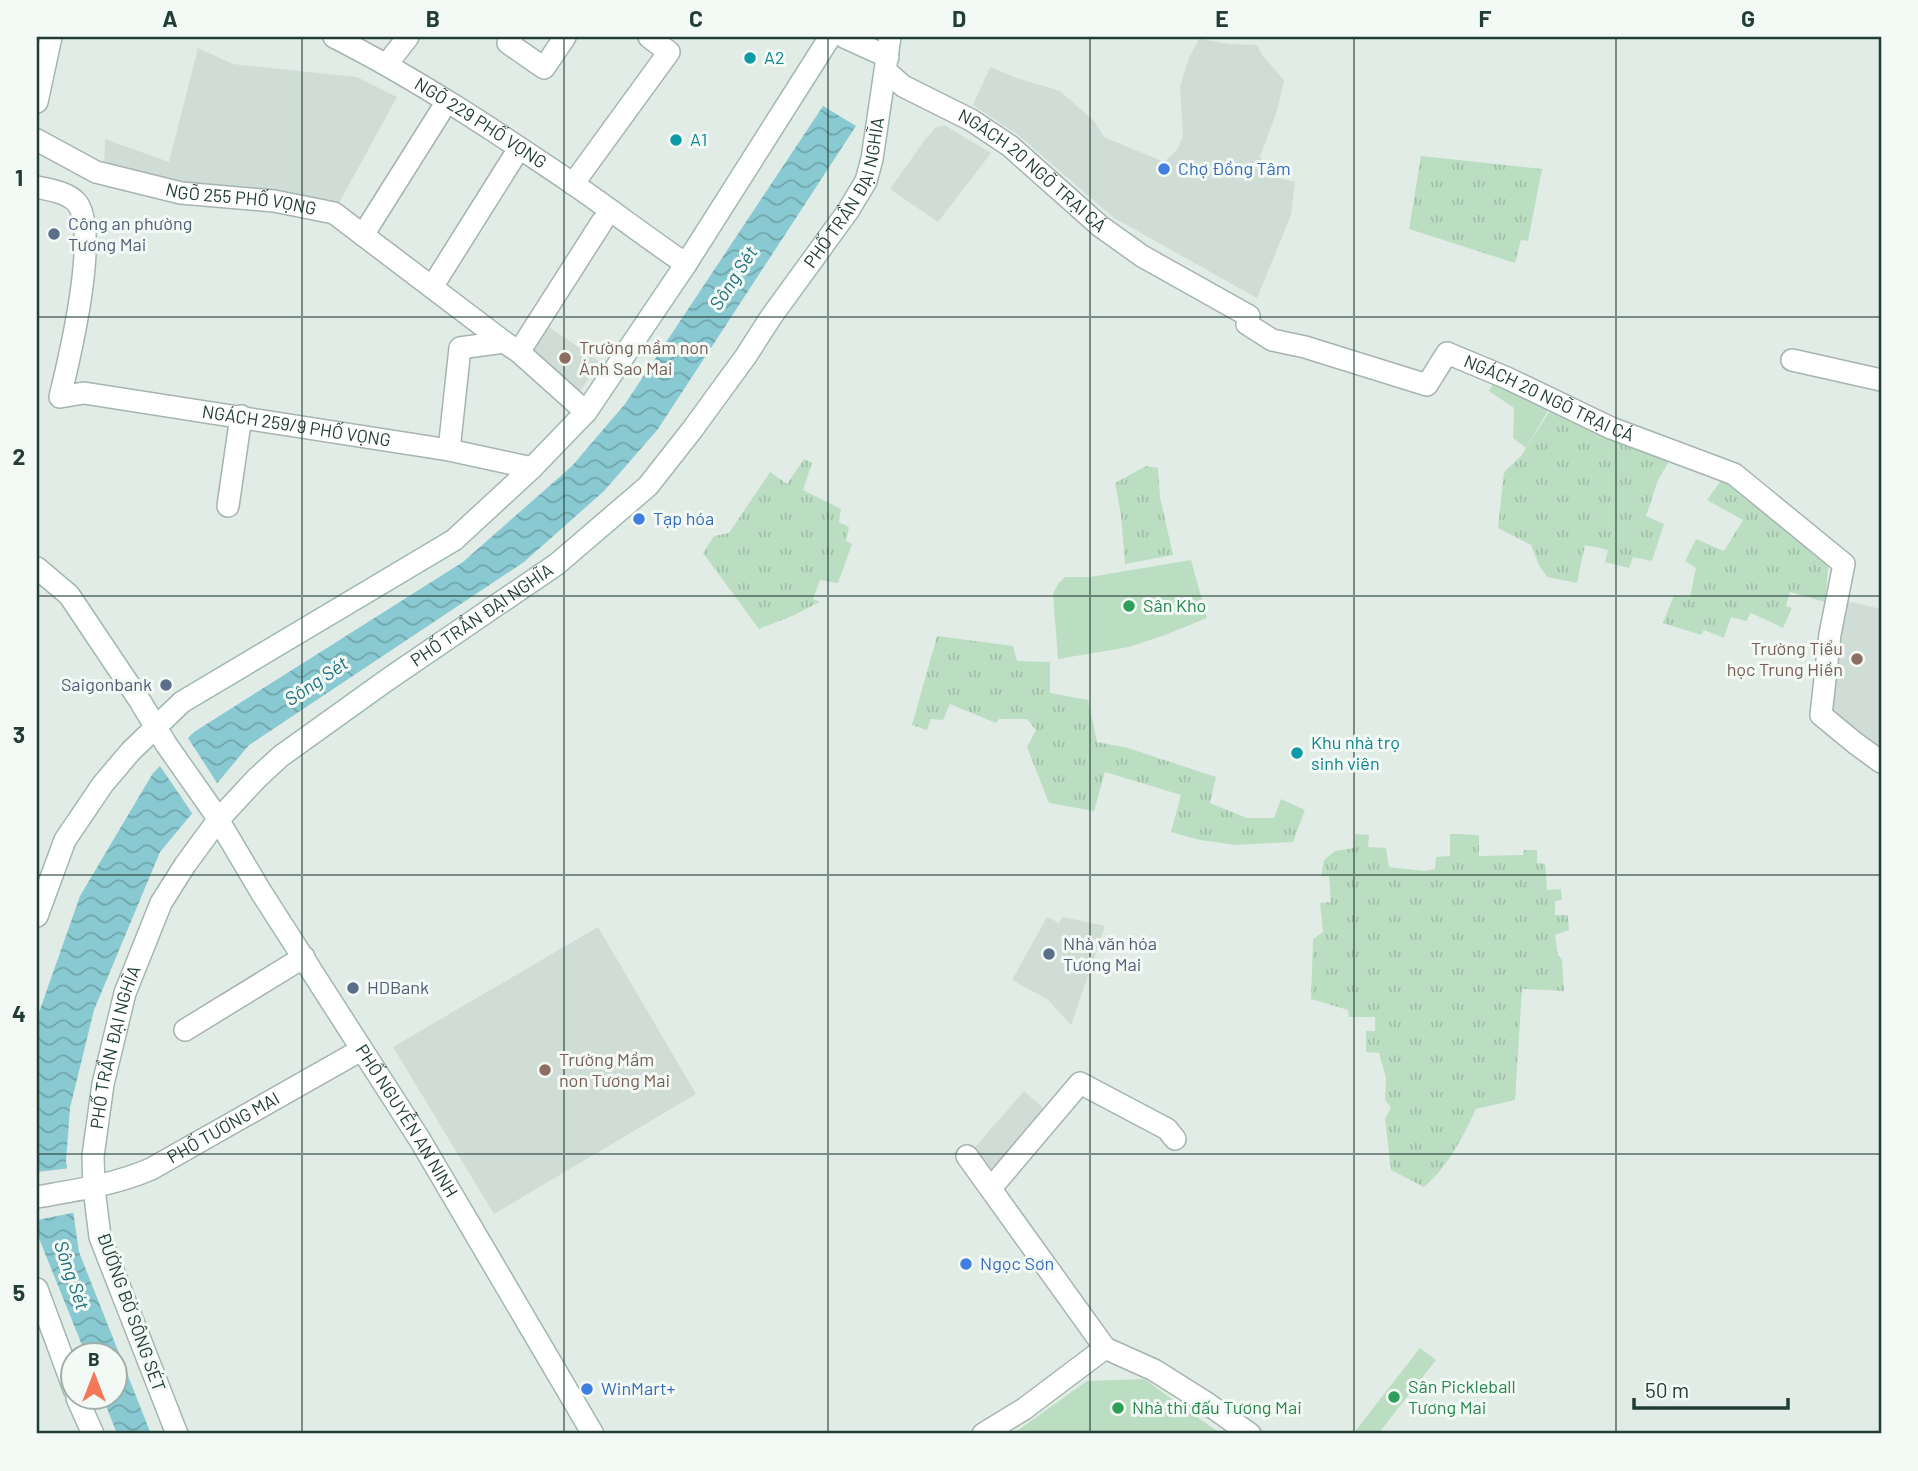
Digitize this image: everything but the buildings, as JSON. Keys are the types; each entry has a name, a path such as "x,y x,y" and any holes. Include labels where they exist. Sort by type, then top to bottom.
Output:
{"street":[{"path":"37,102 51,37"},
{"name":"NGÕ 229 PHỐ VỌNG","path":"334,37 387,64 459,108 686,264"},
{"path":"387,64 408,37"},
{"path":"512,37 508,43 544,68 565,37"},
{"path":"573,184 669,52 650,37"},
{"path":"37,916 65,840 103,784 131,751 160,736 182,702 454,540 532,468 586,412 686,264 830,37"},
{"path":"844,37 888,55"},
{"name":"NGÁCH 20 NGÕ TRẠI CÁ","path":"888,55 903,86 971,120 1010,146 1107,231 1142,256 1249,316 1247,324 1272,340 1305,347 1427,385 1447,354 1507,378 1611,428 1734,474 1844,564 1830,634 1821,715 1881,762"},
{"name":"PHỐ TRẦN ĐẠI NGHĨA","path":"87,1189 103,1084 125,993 161,903 215,816 281,755 556,564 648,486 746,356 848,211 866,181 872,159 888,55"},
{"path":"363,235 441,111"},
{"name":"NGÕ 255 PHỐ VỌNG","path":"37,140 96,172 181,193 274,201 334,213 512,347 586,412"},
{"path":"432,288 513,158"},
{"name":"NGÁCH 259/9 PHỐ VỌNG","path":"37,187 66,195 77,203 82,215 85,238 81,293 60,397 84,393 241,416 449,450 532,468"},
{"path":"449,450 460,348 512,347 602,222"},
{"path":"1792,360 1881,380"},
{"path":"228,506 241,416"},
{"path":"37,568 69,595 140,701 160,736"},
{"name":"PHỐ NGUYỄN AN NINH","path":"160,736 215,816 420,1140 593,1434"},
{"path":"185,1030 304,957"},
{"name":"PHỐ TƯƠNG MAI","path":"37,1197 87,1189 131,1178 151,1169 361,1050"},
{"path":"991,1188 1080,1083 1167,1129 1175,1139"},
{"path":"967,1156 1105,1348 1154,1370 1250,1434"},
{"name":"ĐƯỜNG BỜ SÔNG SÉT","path":"87,1189 100,1237 177,1434"},
{"path":"37,1289 60,1351"},
{"path":"982,1434 1024,1409 1105,1348"},
{"path":"83,1412 93,1434"}],"shaded area":[{"name":"Chợ Đồng Tâm","path":"1199,39 1257,45 1262,55 1284,80 1277,111 1260,157 1275,177 1295,182 1291,215 1257,298 1114,218 1017,134 973,105 990,67 1060,91 1094,121 1104,137 1164,162 1177,150 1183,136 1180,87 1189,58"},
{"path":"198,48 233,64 357,77 397,97 334,212 182,188 104,167 105,139 169,162"},
{"path":"944,125 991,153 938,222 890,189 924,141 935,128"},
{"name":"Trường mầm non Ánh Sao Mai","path":"546,325 600,362 578,394 532,353 530,348"},
{"name":"Trường Tiểu học Trung Hiền","path":"1842,600 1881,609 1881,756 1826,715"},
{"path":"1047,917 1059,923 1063,917 1105,926 1071,1025 1047,999 1012,980"},
{"name":"Trường Mầm non Tương Mai","path":"598,927 696,1094 494,1214 393,1047"},
{"path":"1024,1091 1049,1113 991,1183 970,1153"}],"green space":[{"path":"1421,156 1542,169 1528,241 1521,240 1515,263 1409,229"},
{"path":"1497,377 1552,404 1526,448 1513,438 1514,408 1489,391"},
{"path":"1551,409 1673,455 1658,480 1646,516 1664,524 1652,561 1633,557 1629,568 1605,562 1608,550 1585,545 1577,583 1547,577 1531,545 1498,528 1504,472 1521,456"},
{"path":"804,459 812,463 803,490 841,509 839,522 849,527 846,541 852,544 838,583 820,580 813,599 820,602 759,629 703,553 714,536 729,533 770,472 787,484"},
{"path":"1146,466 1158,468 1160,497 1173,555 1125,564 1115,483"},
{"path":"1725,475 1829,556 1825,602 1790,592 1786,606 1792,608 1783,628 1751,613 1746,621 1731,617 1724,638 1704,630 1701,635 1663,623 1674,595 1690,597 1696,568 1685,561 1696,539 1724,551 1743,520 1707,500"},
{"name":"Sân Kho","path":"1191,560 1207,618 1129,647 1058,659 1053,594 1065,577 1090,577"},
{"path":"937,636 1013,646 1017,661 1050,662 1050,693 1088,700 1097,742 1128,748 1216,777 1210,803 1247,818 1274,818 1281,799 1305,810 1293,842 1236,845 1200,840 1171,832 1181,795 1105,772 1094,811 1049,803 1027,747 1036,730 1027,719 999,719 996,723 950,704 943,720 931,719 927,730 912,725"},
{"path":"1355,834 1369,835 1368,847 1386,848 1389,867 1424,871 1435,869 1436,857 1450,856 1450,834 1479,835 1479,856 1523,855 1524,850 1537,850 1537,863 1545,864 1547,890 1561,889 1562,900 1555,901 1555,915 1568,915 1569,930 1555,935 1558,956 1562,959 1564,991 1522,989 1515,1100 1476,1109 1448,1161 1424,1187 1391,1170 1385,1119 1391,1107 1385,1100 1386,1078 1379,1053 1366,1052 1366,1031 1375,1031 1375,1017 1349,1017 1348,1010 1311,999 1313,939 1323,932 1320,903 1331,902 1329,876 1321,876 1324,860 1335,851 1354,848"},
{"name":"Sân Pickleball Tương Mai","path":"1420,1348 1436,1360 1378,1434 1353,1434"},
{"name":"Nhà thi đấu Tương Mai","path":"1144,1379 1221,1434 1013,1434 1087,1381"}],"water":[{"name":"Sông Sét","path":"823,106 856,126 658,429 604,491 524,562 249,745 160,852 94,1010 70,1108 66,1161 79,1252 115,1342 81,1342 37,1228 37,1018 80,896 153,773 194,732 463,562 572,466 625,404"},
{"path":"130,1381 151,1434 117,1434 108,1412 130,1412"}],"pier":[{"path":"186,735 219,786 194,816 158,763"},
{"path":"71,1168 77,1212 37,1220 37,1172"}],"place":[{"name":"A2","path":"750,58"},
{"name":"A1","path":"676,140"},
{"name":"Chợ Đồng Tâm","path":"1164,169"},
{"name":"Công an phường Tương Mai","path":"54,234"},
{"name":"Trường mầm non Ánh Sao Mai","path":"565,358"},
{"name":"Tạp hóa","path":"639,519"},
{"name":"Sân Kho","path":"1129,606"},
{"name":"Trường Tiểu học Trung Hiền","path":"1857,659"},
{"name":"Saigonbank","path":"166,685"},
{"name":"Khu nhà trọ sinh viên","path":"1297,753"},
{"name":"Nhà văn hóa Tương Mai","path":"1049,954"},
{"name":"HDBank","path":"353,988"},
{"name":"Trường Mầm non Tương Mai","path":"545,1070"},
{"name":"Ngọc Sơn","path":"966,1264"},
{"name":"WinMart+","path":"587,1389"},
{"name":"Sân Pickleball Tương Mai","path":"1394,1397"},
{"name":"Nhà thi đấu Tương Mai","path":"1118,1408"}]}
